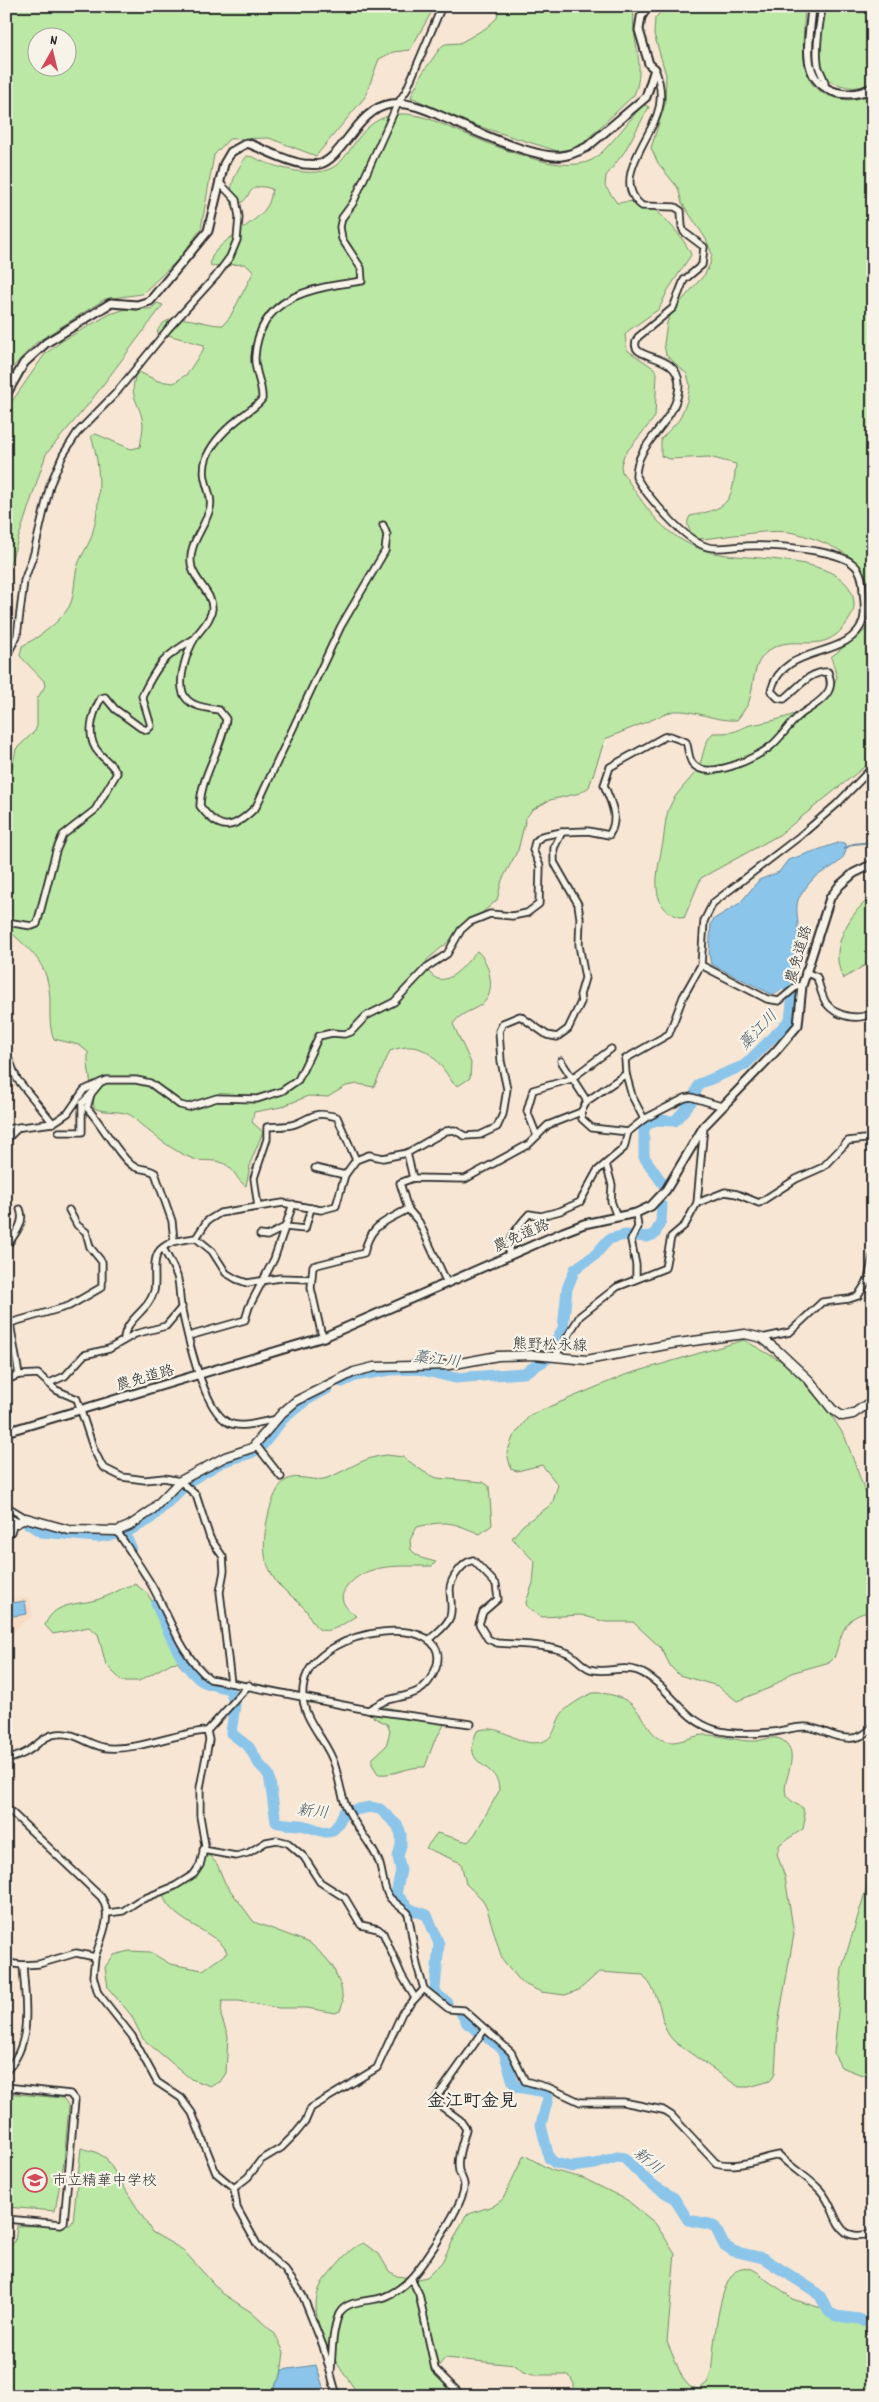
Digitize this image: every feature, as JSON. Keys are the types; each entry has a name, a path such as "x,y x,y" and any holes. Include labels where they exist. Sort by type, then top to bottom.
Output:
{"main road":[{"name":"熊野松永線","path":"6,1517 69,1530 117,1531 146,1516 183,1484 225,1457 258,1447 278,1419 296,1401 354,1372 374,1368 449,1365 498,1356 550,1356 587,1360 721,1336 745,1334 762,1338"},
{"path":"762,1338 810,1380 832,1409 842,1416 853,1414 873,1400"}],"street":[{"path":"383,525 387,535 385,551 341,626 256,807 241,822 233,826 214,821 200,806 204,783 222,737 226,719 219,710 199,706 183,695 182,683 185,666 194,639 209,619 212,609 211,601 192,568 191,556 192,549 211,505 204,475 206,459 222,433 262,399 263,390 255,357 259,332 270,313 290,298 305,292 326,286 362,281 361,268 342,239 340,228 342,218 353,202 398,103 406,91 442,6"},
{"path":"6,1129 53,1123 68,1113 84,1090 100,1082 136,1080 150,1083 180,1105 188,1107 196,1107 218,1098 249,1100 282,1091 298,1080 319,1036 351,1032 366,1016 394,1002 427,967 447,954 461,930 470,922 490,914 512,916 527,913 539,904 540,866 533,850 535,842 542,836 562,832 588,831 609,835 614,828 615,818 604,785 610,767 664,737 670,736 686,742 691,763 695,766 716,771 737,764 771,746 798,716 824,697 830,690 831,680 828,672 820,671 812,675 784,698 778,698 771,691 774,680 780,672 807,655 844,643 862,623 865,611 863,584 859,571 848,560 772,545 708,547 686,533 636,477 639,458 668,419 676,404 679,386 674,369 661,359 638,353 635,349 635,343 673,308 684,280 702,265 705,256 704,247 684,232 681,211 675,206 642,206 632,195 630,186 632,167 658,114 662,85 656,70 649,64 639,30 641,17 648,6"},
{"path":"812,6 810,67 816,78 824,86 837,93 847,95 857,94 873,87"},
{"path":"822,6 816,56 818,67 826,82 824,86"},
{"path":"6,395 24,363 46,343 111,303 138,305 150,301 208,231 224,164 230,152 247,143 302,164 320,164 328,159 362,121 375,110 389,104 398,103 424,109 496,140 560,156 577,152 587,147 646,97 656,70"},
{"path":"6,657 17,636 24,581 34,553 50,485 63,455 77,433 116,393 230,257 237,240 239,217 236,200 220,182"},
{"path":"6,922 32,926 36,924 56,850 63,835 95,810 117,773 113,766 95,748 92,736 91,724 100,698 105,697 115,709 141,728 147,730 151,726 142,696 145,688 162,660 170,652 194,639"},
{"path":"644,1119 632,1096 626,1074 625,1059 669,1034 683,997 702,965 704,921 713,903 800,836 837,804 873,767"},
{"path":"196,1238 207,1221 220,1213 283,1203 321,1210 336,1206 345,1176 356,1160 369,1155 383,1158 407,1153 446,1131 454,1130 465,1136 480,1135 496,1128 503,1114 507,1089 500,1054 499,1031 503,1023 520,1016 547,1035 557,1037 568,1029 578,1009 585,978 579,945 580,918 574,896 554,862 552,854 562,832"},
{"name":"農免道路","path":"6,1432 324,1337 584,1224 636,1213 651,1206 666,1190 704,1126 721,1106 776,1051 798,1025 805,972 830,898 840,885 854,873 873,864"},
{"path":"702,965 767,999 779,1001 791,991 802,986"},
{"path":"805,972 817,977 825,1001 842,1016 859,1018 873,1013"},
{"path":"537,1136 527,1111 533,1090 571,1079 611,1049"},
{"path":"6,1052 17,1078 53,1123"},
{"path":"561,1061 587,1101"},
{"path":"626,1074 587,1101 582,1112 582,1119 592,1128 628,1132"},
{"path":"59,1132 82,1132 82,1103 100,1082"},
{"path":"91,1094 87,1108 100,1121 109,1138 133,1166 150,1169 155,1173 172,1221 174,1241"},
{"path":"509,1256 508,1249 516,1229 529,1214 541,1216 560,1211 580,1202 597,1171 624,1148 628,1132 644,1119 685,1098 693,1098 721,1106"},
{"path":"447,1283 419,1222 408,1209 400,1183 413,1178 465,1179 529,1144 548,1125 582,1112"},
{"path":"258,1207 254,1178 267,1139 268,1127 294,1125 312,1114 337,1117 356,1160"},
{"path":"550,1356 580,1316 617,1287 665,1268 671,1237 685,1225 697,1203 704,1126"},
{"path":"6,1140 19,1128"},
{"path":"697,1203 725,1192 737,1194 752,1202 759,1202 796,1179 823,1167 848,1141 873,1138"},
{"path":"407,1153 413,1178"},
{"path":"606,1164 612,1184 611,1200 617,1217"},
{"path":"316,1168 345,1176"},
{"path":"189,1336 246,1320 249,1307 274,1259 293,1204"},
{"path":"260,1235 267,1236 285,1227 304,1229 311,1208"},
{"path":"6,1247 21,1225 22,1213 20,1209"},
{"path":"324,1337 320,1332 311,1279 313,1266 364,1253 368,1236 374,1229 408,1209"},
{"path":"19,1375 8,1320 69,1306 102,1287 102,1262 90,1247 86,1232 77,1225 69,1210"},
{"path":"636,1213 638,1227 631,1240 636,1265 636,1279"},
{"path":"124,1339 125,1330 150,1301 155,1282 155,1265 158,1252 174,1241 196,1238 212,1251 226,1273 236,1280 247,1283 280,1278 311,1279"},
{"path":"164,1248 177,1276 189,1336 212,1408 218,1416 230,1424 240,1425 278,1419"},
{"path":"762,1338 790,1332 822,1302 858,1296 868,1280 873,1256"},
{"path":"49,1383 65,1376 84,1355 109,1349 135,1334 166,1326 182,1307"},
{"path":"6,1380 19,1375 38,1374 56,1390 77,1399 94,1450 106,1470 122,1477 145,1480 164,1478 183,1484 196,1495 210,1538 223,1557 224,1571 220,1592 231,1683"},
{"path":"258,1447 281,1476"},
{"path":"6,1506 21,1520 11,1532 6,1534"},
{"path":"117,1531 151,1584 198,1670 210,1679 249,1685 368,1710 471,1724"},
{"path":"429,1640 447,1623 451,1605 450,1587 460,1569 473,1560 496,1584 498,1599 483,1612 479,1624 488,1639 497,1643 558,1650 569,1654 590,1669 626,1668 638,1671 650,1678 695,1720 713,1729 743,1733 766,1733 804,1727 820,1729 838,1737 848,1738 863,1736 873,1726"},
{"path":"368,1710 386,1700 418,1691 427,1682 437,1666 438,1655 429,1640 413,1632 401,1630 354,1637 329,1649 308,1673 303,1683 307,1718 331,1752 346,1808 378,1861 389,1897 408,1912 417,1965 424,1989 449,2008 464,2010 483,2032 511,2052 525,2082 550,2088 580,2102 623,2102 663,2110 671,2115 716,2163 734,2165 779,2155 821,2191 838,2224 849,2234 857,2237 873,2233"},
{"path":"6,1760 28,1752 40,1740 55,1734 68,1734 106,1748 145,1744 194,1732 207,1731 249,1685"},
{"path":"108,1914 123,1911 138,1901 189,1878 200,1865 205,1845 200,1816 200,1788 209,1740 207,1731"},
{"path":"6,1807 106,1904 108,1914 95,1957 93,1976 98,1993 132,2036 157,2082 180,2098 192,2113 216,2173 234,2188 237,2208 258,2246 286,2270 302,2294 323,2346 337,2396"},
{"path":"203,1850 236,1856 248,1853 266,1842 277,1840 288,1843 304,1857 320,1882 345,1898 361,1925 378,1928 383,1933 402,1976 415,1998"},
{"path":"6,1963 39,1964 76,1953 95,1957"},
{"path":"6,2071 17,2060 24,2042 26,2023 23,1965"},
{"path":"234,2188 248,2177 261,2160 281,2148 296,2133 306,2122 311,2108 376,2068 397,2022 424,1989"},
{"path":"331,2375 333,2344 340,2312 346,2306 384,2297 400,2288 411,2278 448,2225 465,2185 459,2170 459,2156 466,2129 460,2120 434,2101 483,2032"},
{"path":"6,2087 70,2094 75,2100 64,2222 61,2224 6,2220"},
{"path":"411,2278 419,2294 435,2369 462,2396"}],"shaded area":[{"path":"7,1569 10,1599 30,1598 33,1615 6,1638"}],"green space":[{"path":"6,6 435,6 410,50 393,52 379,59 365,97 316,156 269,138 229,139 214,155 201,229 179,259 142,294 105,299 37,342 6,374"},
{"path":"499,6 635,6 634,28 639,72 634,95 578,148 557,151 462,121 411,97 421,75 441,47 445,44 460,43 486,28 497,18"},
{"path":"667,6 805,6 804,59 813,85 823,93 846,100 855,99 873,92 873,760 779,835 701,878 684,918 672,914 664,907 659,898 657,876 669,808 698,769 708,740 713,733 732,732 750,725 801,712 822,698 831,688 837,677 831,657 868,628 870,600 867,579 859,565 834,547 813,539 795,533 777,531 695,539 690,531 688,519 690,516 720,507 726,502 730,496 736,464 709,457 670,459 661,456 661,439 679,420 687,401 690,385 687,374 666,355 664,344 667,323 671,313 705,274 712,254 706,239 682,203 678,188 658,163 651,148 665,104 666,75 654,34 655,18"},
{"path":"827,6 847,6 861,12 873,11 873,81 857,87 845,86 827,80 822,73 820,54 823,23"},
{"path":"643,104 649,107 625,151 606,176 605,186 617,203 642,202 658,212 678,234 691,255 668,290 659,309 625,335 627,350 655,369 657,373 655,417 624,455 621,465 622,472 651,513 668,531 679,538 713,553 793,562 830,572 843,581 852,593 853,612 840,631 830,639 809,643 788,643 777,646 767,652 758,663 748,704 737,720 673,711 605,739 589,787 580,793 550,800 532,810 526,818 518,850 502,880 497,900 427,960 426,967 432,976 446,979 453,976 477,951 482,956 488,970 490,985 487,999 478,1007 459,1017 453,1024 471,1063 470,1078 458,1086 453,1083 435,1058 428,1053 412,1047 402,1048 390,1051 374,1087 358,1084 346,1086 328,1097 308,1096 281,1107 254,1112 252,1122 263,1132 251,1161 246,1186 225,1164 217,1161 199,1160 184,1155 164,1143 128,1114 94,1108 88,1052 79,1045 54,1039 50,1016 49,988 46,977 37,959 6,928 6,778 11,773 16,749 35,731 37,726 37,699 45,686 44,681 20,656 22,646 35,639 54,624 65,613 71,602 77,567 91,538 97,513 99,487 97,461 91,436 96,434 131,449 140,447 143,424 133,388 137,371 158,381 174,383 187,374 203,350 204,345 157,332 162,324 169,320 187,319 223,325 230,317 254,271 244,264 211,266 211,259 223,244 260,215 269,202 272,189 257,187 239,204 232,205 231,192 234,179 247,156 296,171 320,172 336,165 344,158 364,131 373,123 385,117 407,114 433,120 482,141 541,161 578,164 598,156"},
{"path":"157,303 163,305 87,406 46,454 6,576 6,410 45,354 62,341 110,314 126,309 151,309"},
{"path":"873,896 873,960 843,979 839,967 838,951 843,933 853,915"},
{"path":"744,1340 788,1365 830,1413 845,1437 873,1513 873,1611 863,1613 849,1621 842,1633 834,1658 830,1662 791,1673 772,1687 737,1701 718,1686 679,1675 671,1667 661,1648 633,1622 606,1622 581,1615 542,1617 527,1607 526,1602 533,1583 535,1562 512,1538 523,1525 552,1504 558,1485 542,1465 517,1471 511,1469 507,1453 513,1437 530,1415 625,1375"},
{"path":"387,1455 403,1457 424,1472 437,1478 483,1482 489,1486 492,1525 480,1534 449,1523 436,1523 417,1527 410,1540 411,1550 421,1558 436,1562 432,1566 385,1567 364,1573 354,1579 342,1596 346,1607 356,1616 330,1630 321,1630 314,1624 302,1605 277,1583 268,1566 264,1547 268,1514 272,1503 280,1485 286,1480 296,1477 327,1478 370,1458"},
{"path":"135,1584 147,1593 200,1678 195,1682 177,1662 171,1663 139,1681 122,1681 106,1665 98,1634 89,1627 53,1634 45,1625 55,1611 62,1607 95,1600"},
{"path":"593,1693 610,1694 627,1701 635,1708 655,1735 665,1741 675,1742 709,1735 749,1741 775,1738 782,1740 788,1745 791,1759 785,1788 786,1794 803,1808 805,1819 803,1829 780,1844 777,1854 785,1877 794,1934 778,2024 775,2073 770,2081 749,2087 739,2087 676,2043 667,2032 655,1993 643,1975 599,1972 579,1990 565,1995 541,1992 522,1983 502,1959 487,1909 482,1899 466,1884 461,1863 426,1848 437,1833 468,1842 475,1834 499,1791 498,1781 476,1759 473,1753 473,1744 477,1731 494,1729 524,1741 532,1743 541,1742 553,1734 563,1712 577,1701"},
{"path":"375,1705 447,1720 434,1742 425,1767 390,1774 378,1774 372,1764 372,1759 386,1746 390,1731 387,1724 373,1717"},
{"path":"873,1812 873,2079 841,2067 834,2054 842,1968 868,1883"},
{"path":"205,1856 210,1856 217,1864 225,1883 254,1922 310,1943 326,1958 333,1967 341,1987 343,2002 340,2011 335,2013 307,2008 278,2008 239,2001 222,2001 221,2016 228,2036 226,2073 220,2082 211,2086 191,2079 143,2039 131,2015 108,1988 105,1967 114,1955 129,1951 150,1952 170,1964 203,1970 227,1953 223,1945 215,1938 181,1917 171,1909 165,1900 163,1889 186,1877"},
{"name":"市立精華中学校","path":"6,2093 63,2098 69,2106 64,2161 55,2211 6,2207"},
{"path":"81,2148 96,2152 106,2158 152,2232 183,2250 222,2293 251,2312 275,2334 284,2352 281,2375 269,2396 6,2396 6,2247 15,2242 17,2226 70,2225 73,2221"},
{"path":"524,2155 551,2170 583,2178 627,2200 655,2223 675,2253 667,2342 683,2379 690,2387 699,2389 707,2383 711,2373 716,2328 724,2290 731,2276 740,2268 754,2270 792,2299 873,2324 873,2396 574,2396 574,2384 569,2375 533,2375 523,2372 515,2365 445,2358 437,2368 439,2377 455,2396 360,2396 334,2359 320,2330 316,2301 323,2282 347,2254 363,2243 379,2254 389,2271 397,2276 417,2279 427,2277 442,2262 466,2215 495,2205 503,2199"}],"water":[{"path":"841,842 846,844 844,856 835,865 814,878 798,900 798,931 795,958 789,977 780,991 773,995 711,964 709,954 711,923 714,919 740,903 759,880 779,872 788,860"},
{"path":"25,1601 27,1614 6,1617 6,1604"},
{"path":"316,2365 326,2396 269,2396 282,2370"}],"waterway":[{"path":"844,849 853,844 873,842"},
{"name":"藁江川","path":"663,1184 644,1157 644,1127 655,1120 675,1121 692,1101 699,1084 745,1065 790,1020 793,995 786,985 782,970"},
{"name":"藁江川","path":"342,1382 355,1376 390,1370 418,1369 455,1378 524,1373 547,1359 563,1328 567,1289 575,1269 595,1255 609,1239 625,1235 647,1237 655,1234 661,1221 662,1206"},
{"name":"藁江川","path":"6,1509 41,1532 97,1537 124,1533 149,1520 191,1480 222,1462 251,1453 263,1445 283,1419 305,1401 327,1389"},
{"name":"新川","path":"124,1533 131,1547"},
{"name":"新川","path":"156,1604 174,1643 191,1671 205,1682 230,1689 235,1705 231,1733 249,1747 259,1764 269,1775 276,1822 300,1825 326,1832 335,1828 344,1812 370,1807 380,1809 397,1825 401,1834 398,1857 401,1870 396,1894 410,1909 427,1915 439,1944 436,1994 447,2002"},
{"name":"新川","path":"461,2013 467,2023 503,2049 513,2082 517,2087 546,2092 548,2098 541,2125 549,2158 555,2163 572,2167 595,2164 617,2157 624,2158 651,2184 674,2198 688,2220 715,2227 724,2245 733,2251 763,2258 813,2290 820,2296 829,2312 836,2316 859,2319 873,2325"}],"place":[{"name":"市立精華中学校","path":"35,2180"}],"district":[{"name":"金江町金見","path":"472,2100"}]}
